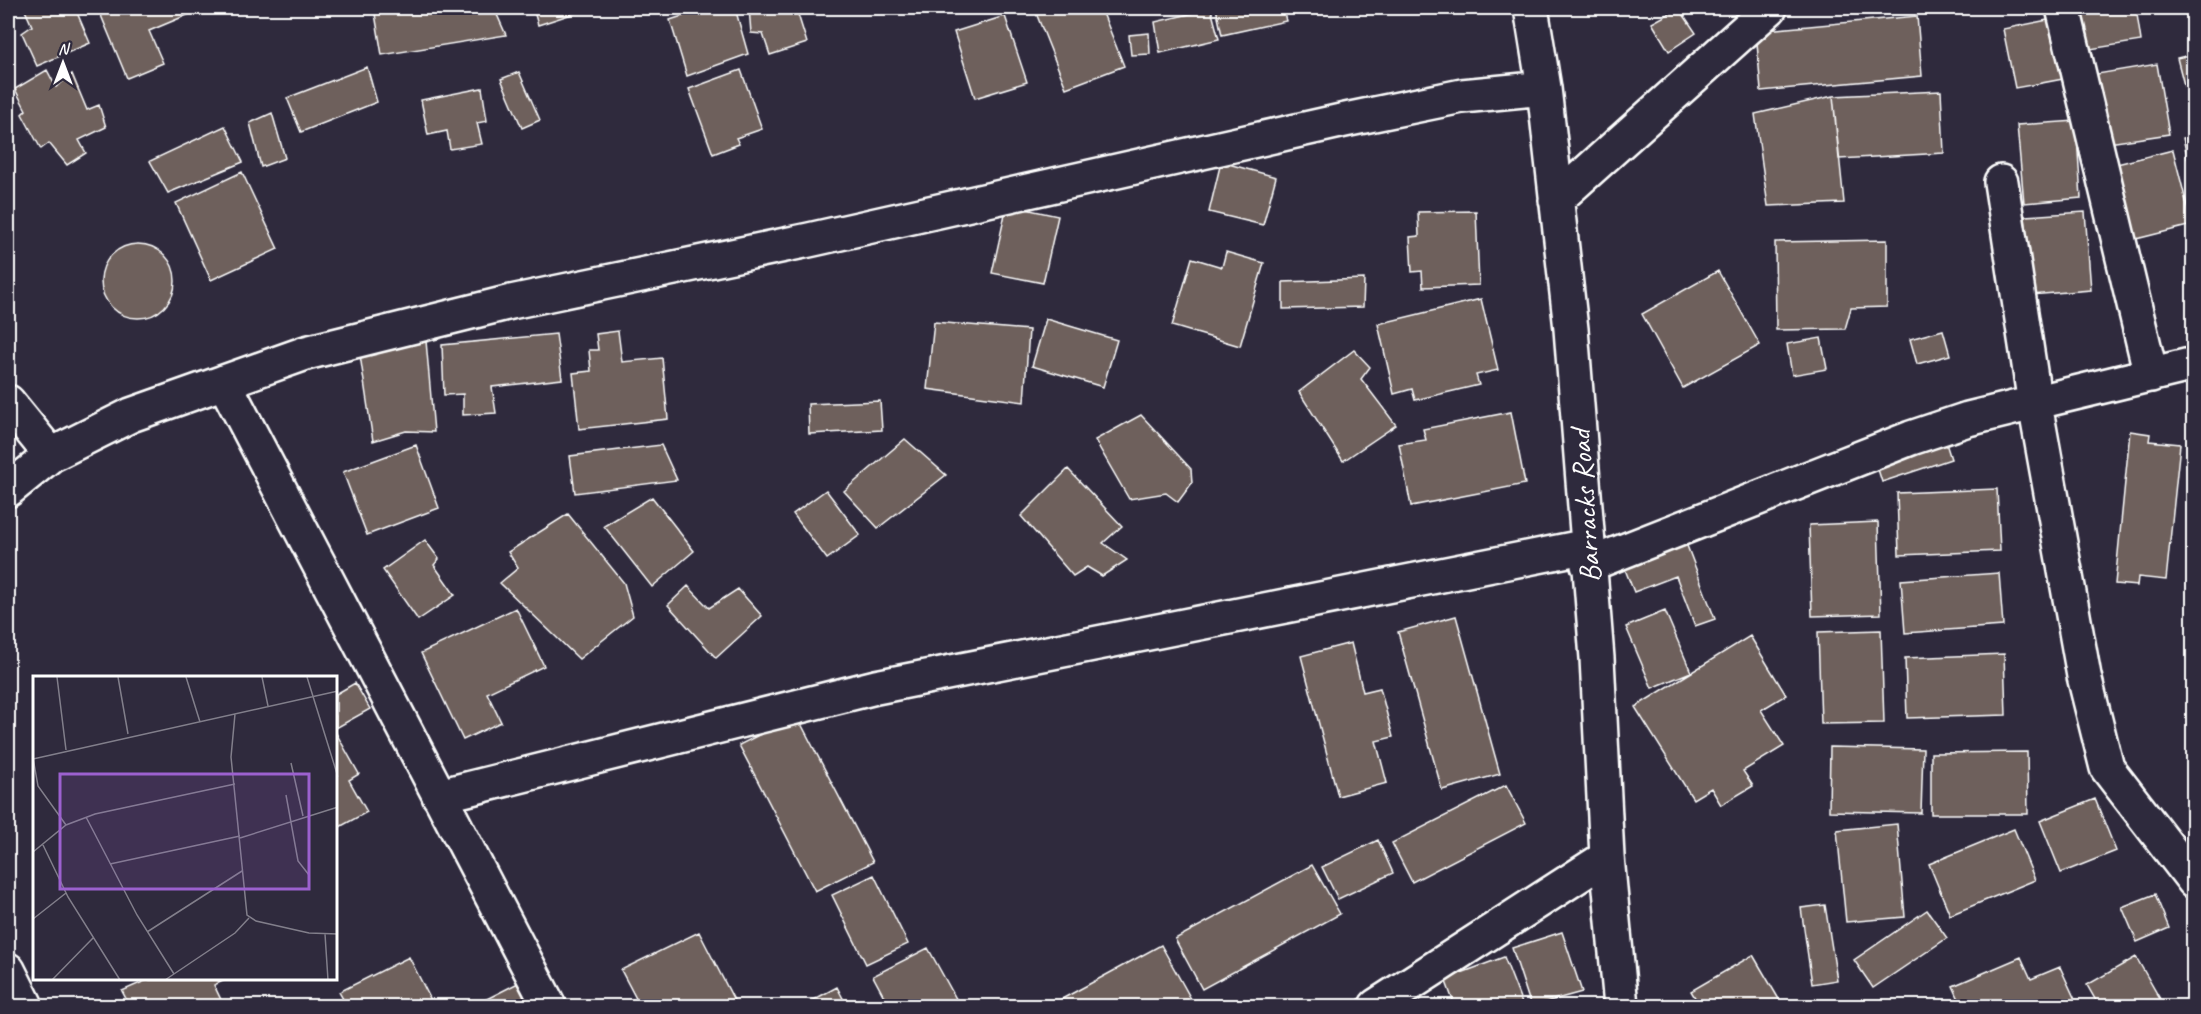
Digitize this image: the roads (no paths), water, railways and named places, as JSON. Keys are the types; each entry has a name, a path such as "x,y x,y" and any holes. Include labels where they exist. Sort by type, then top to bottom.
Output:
{"street":[{"name":"Barracks Road","path":"1531,8 1544,88 1571,329 1597,658 1607,857 1622,1006"},
{"path":"1556,200 1770,8"},
{"path":"2063,8 2151,375"},
{"path":"8,490 51,455 131,415 306,352 511,302 809,240 1345,120 1462,96 1544,88"},
{"path":"2001,182 2035,404 2084,676 2107,768 2193,881"},
{"path":"440,796 876,687 1588,556 1968,419 2193,364"},
{"path":"224,382 549,1006"},
{"path":"8,402 51,455"},
{"path":"1376,1006 1607,857"},
{"path":"8,970 26,1006"}]}
